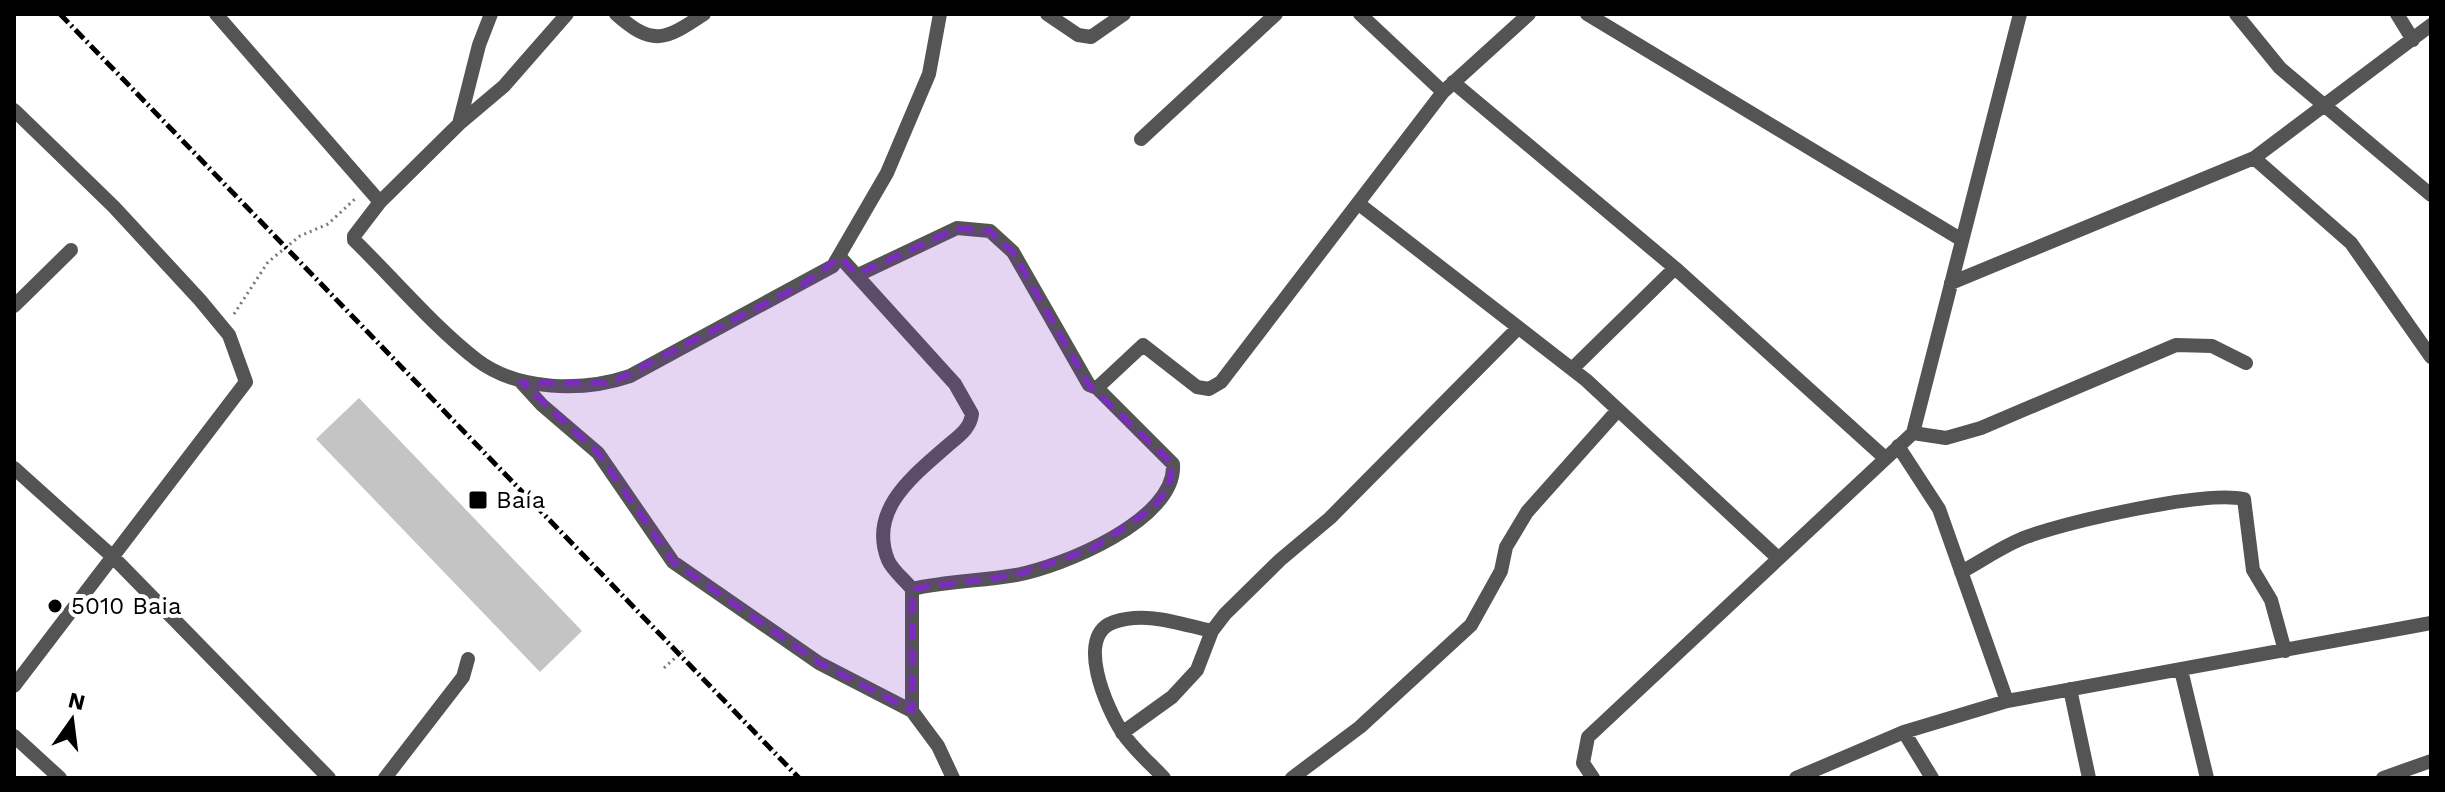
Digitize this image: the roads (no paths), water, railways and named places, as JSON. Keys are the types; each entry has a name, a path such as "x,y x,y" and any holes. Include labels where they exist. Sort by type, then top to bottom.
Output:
{"street":[{"path":"216,14 380,202"},
{"path":"459,124 491,14"},
{"path":"567,14 504,86 459,124 380,202 355,232 354,240 478,361 521,382 542,405 598,453 673,562 819,663 912,711 938,746 953,778"},
{"path":"616,14 638,33 657,38 671,35 704,14"},
{"path":"521,382 587,385 630,376 833,266 887,173 929,74 940,14"},
{"path":"1047,14 1078,35 1091,37 1124,14"},
{"path":"1141,139 1276,14"},
{"path":"1360,14 1675,268 1885,458"},
{"path":"1097,388 1143,345 1197,387 1209,389 1221,382 1448,87 1529,14"},
{"path":"1587,14 1962,240"},
{"path":"1593,778 1583,763 1588,737 1913,433 2020,14"},
{"path":"2236,14 2280,68 2431,195"},
{"path":"2397,14 2413,40"},
{"path":"1951,283 2254,158 2431,25"},
{"path":"14,110 114,207 229,335 246,382 14,686"},
{"path":"2254,158 2351,243 2431,357"},
{"path":"1359,204 1572,369 1778,558"},
{"path":"858,275 957,228 990,231 1013,252 1080,374 1173,464 1172,481 1150,510 1092,549 1036,570 912,589"},
{"path":"14,306 71,250"},
{"path":"840,257 955,384 972,414 967,429 905,483 892,501 884,524 888,562 912,589 912,711"},
{"path":"1572,369 1675,268"},
{"path":"1122,733 1172,697 1197,670 1212,631 1270,569 1330,518 1518,328"},
{"path":"1913,433 1946,438 1981,428 2176,345 2212,346 2246,363"},
{"path":"1292,778 1360,727 1471,625 1501,571 1506,547 1521,521 1618,410"},
{"path":"1898,446 1939,509 2007,701"},
{"path":"14,468 113,557 329,778"},
{"path":"1961,572 2023,538 2072,524 2203,499 2229,496 2244,499 2248,510 2253,570 2271,600 2285,651"},
{"path":"1164,778 1122,733 1094,663 1096,638 1111,622 1141,617 1212,631"},
{"path":"1796,778 1904,732 2007,701 2431,623"},
{"path":"385,778 463,677 468,659"},
{"path":"2181,670 2207,778"},
{"path":"2070,689 2089,778"},
{"path":"1904,732 1932,778"},
{"path":"14,736 60,778"},
{"path":"2383,778 2431,761"}],"railway":[{"path":"60,14 799,778"}],"place":[{"name":"Baía","path":"478,500"},
{"name":"5010 Baia","path":"55,606"}]}
